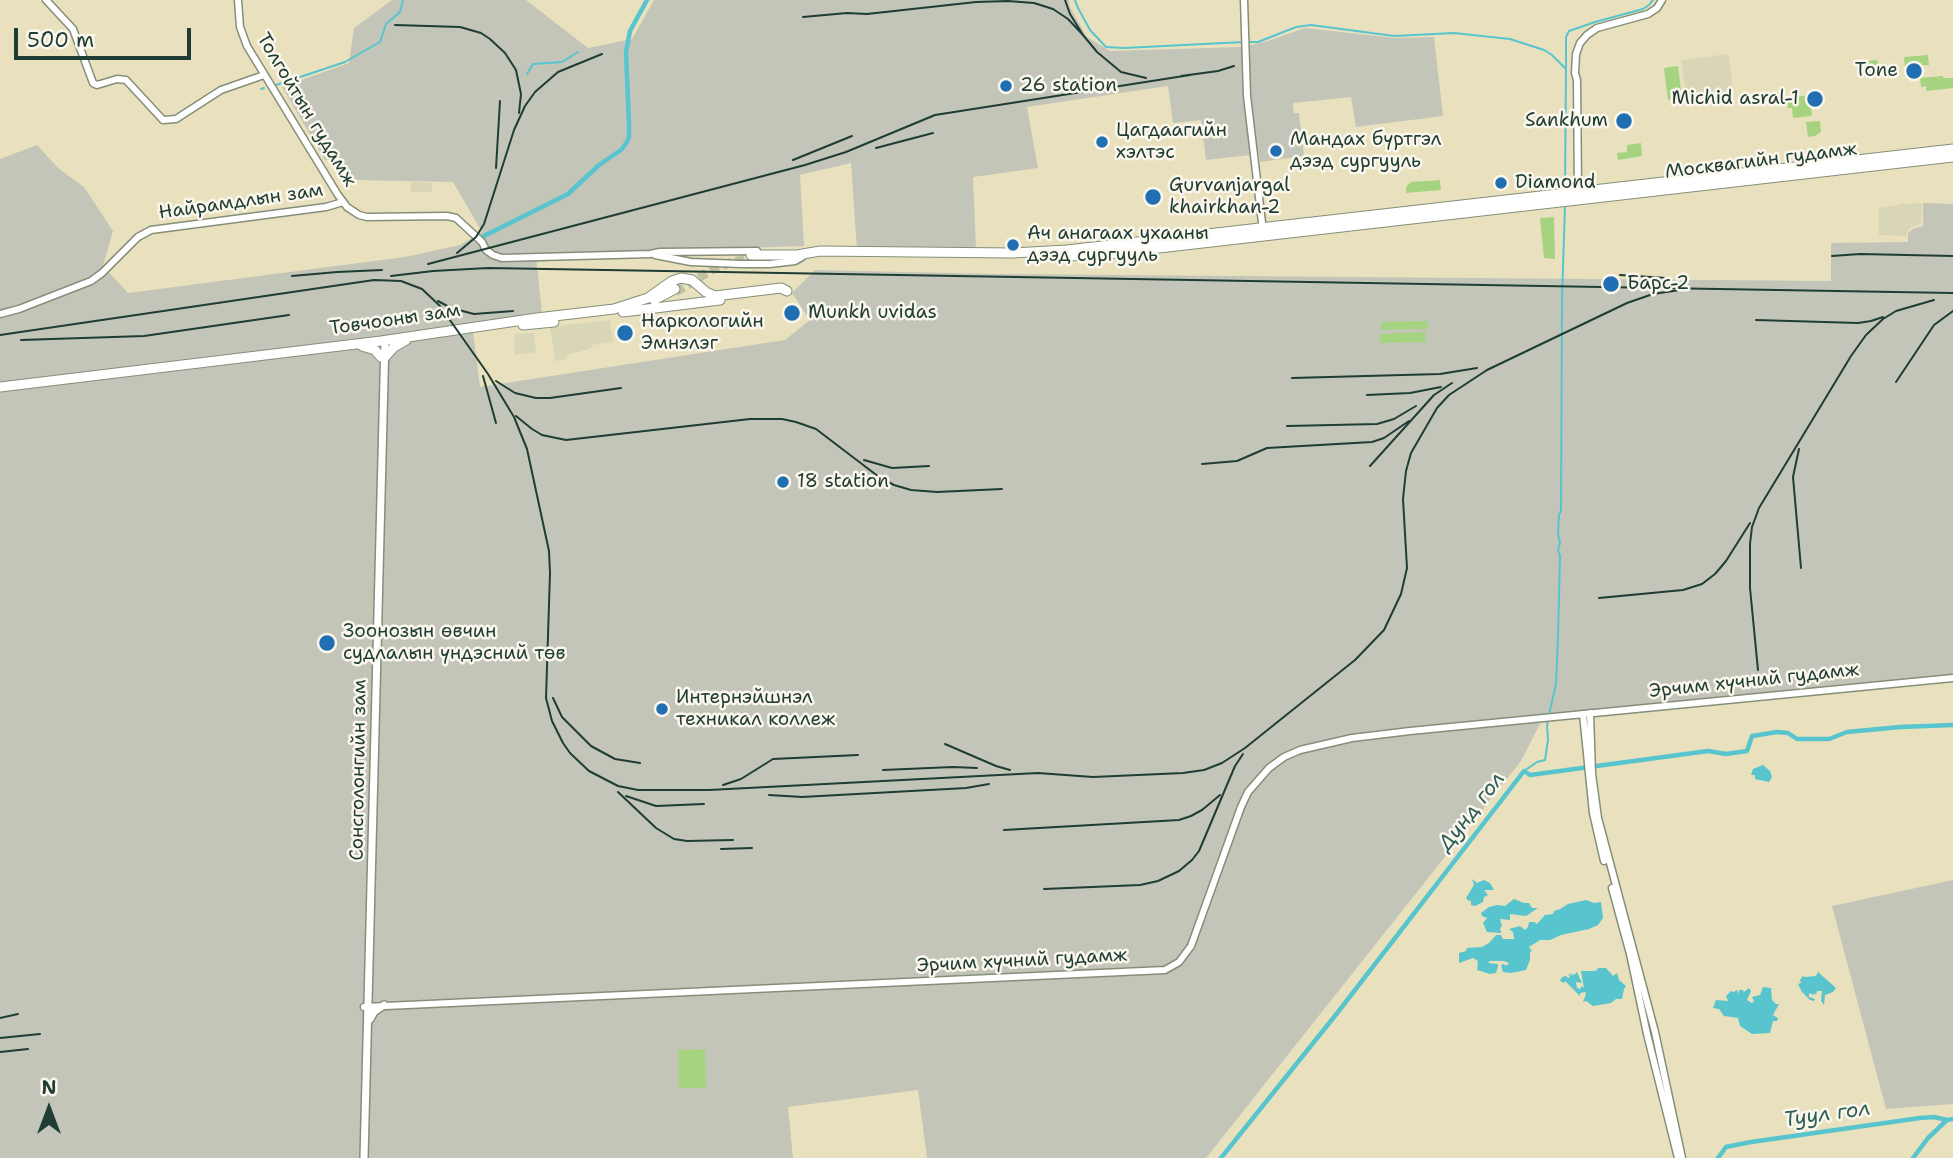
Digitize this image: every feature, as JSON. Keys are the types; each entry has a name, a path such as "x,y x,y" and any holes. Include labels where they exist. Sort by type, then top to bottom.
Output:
{"highway":[{"name":"Москвагийн гудамж","path":"1878,162 1953,149"},
{"name":"Москвагийн гудамж","path":"807,254 1098,251 1575,195 1878,162 1953,157"},
{"path":"752,257 807,254"},
{"name":"Товчооны зам","path":"0,389 360,346 383,342 539,318 614,309 633,308 763,295 784,289 715,296 692,280 681,278 672,281 633,308 589,316 538,324 491,328 406,340 383,342 0,389"},
{"path":"633,308 660,301 675,290"},
{"path":"360,346 375,350 383,357 406,340"}],"main road":[{"path":"47,0 72,28 93,83 97,85 117,79 126,80 162,119 176,119 221,90 264,75"},
{"name":"Толгойтын гудамж","path":"238,0 243,38 343,202 355,213 367,217 456,218 482,242 486,250 502,258 681,251 807,254"},
{"path":"1244,0 1246,85 1261,232"},
{"path":"1575,195 1580,51 1587,38 1605,28 1649,16 1659,10 1663,0"},
{"name":"Найрамдлын зам","path":"0,314 91,281 138,237 151,230 321,208 343,202"},
{"path":"680,260 684,256 681,251"},
{"path":"691,251 687,257 691,262"},
{"name":"Толгойтын гудамж","path":"650,254 691,262 770,264 795,261 807,254"},
{"name":"Сонсголонгийн зам","path":"363,1158 383,342"},
{"name":"Сонсголонгийн зам","path":"363,1158 383,357"},
{"name":"Эрчим хүчний гудамж","path":"366,1007 1168,969 1180,962 1192,943 1246,797 1263,774 1284,757 1305,748 1368,736 1953,678"},
{"path":"1586,714 1593,813 1600,847 1630,954 1651,1052 1680,1158"},
{"path":"1590,774 1604,846 1659,1048 1680,1158"},
{"path":"368,991 375,1003 384,1005"},
{"path":"368,1024 374,1012 384,1005"},
{"path":"1647,1034 1653,1036 1655,1032"},
{"path":"1651,1052 1659,1048"}],"shaded area":[{"path":"392,0 526,0 588,48 632,39 654,0 1069,0 1070,7 1087,37 1110,51 1241,47 1305,28 1395,38 1434,37 1443,116 1356,127 1351,97 1293,103 1294,113 1299,113 1304,156 1260,162 1259,154 1206,160 1201,120 1173,123 1168,86 1027,107 1038,168 973,177 976,249 857,249 851,163 800,175 804,246 536,255 542,314 472,324 480,387 785,340 810,320 792,293 815,270 1831,281 1831,243 1908,242 1908,233 1923,226 1923,203 1953,204 1953,676 1545,714 1521,761 1206,1158 927,1158 918,1090 788,1107 793,1158 0,1158 0,159 37,145 58,168 84,187 113,231 103,266 128,293 405,257 460,245 482,232 453,182 354,180 340,159 325,160 282,87 349,63 354,28"},
{"path":"1729,54 1733,92 1686,98 1681,60"},
{"path":"411,182 432,183 432,192 411,192"},
{"path":"1922,203 1921,223 1909,229 1906,236 1879,235 1879,208"},
{"path":"610,320 613,342 592,345 586,350 567,355 567,359 555,361 550,327"},
{"path":"534,333 536,352 515,355 514,334"},
{"path":"1953,880 1953,1104 1886,1109 1832,906"}],"green space":[{"path":"1928,55 1929,65 1905,67 1904,57"},
{"path":"1877,60 1880,66 1892,66 1892,71 1861,74 1859,62"},
{"path":"1678,66 1682,98 1668,100 1664,68"},
{"path":"1920,78 1953,78 1953,88 1926,91 1926,86 1921,87"},
{"path":"1810,95 1812,116 1793,118 1792,108 1787,108 1789,99"},
{"path":"1820,121 1821,132 1808,137 1806,122"},
{"path":"1641,143 1642,156 1618,160 1617,153 1627,152 1627,145"},
{"path":"1440,180 1441,190 1406,193 1406,187 1411,182"},
{"path":"1554,217 1555,259 1544,258 1540,218"},
{"path":"1428,321 1428,329 1381,330 1381,322"},
{"path":"1425,332 1426,342 1380,343 1380,334"},
{"path":"705,1049 706,1088 679,1088 678,1050"}],"water":[{"path":"1763,765 1770,771 1772,777 1769,782 1755,779 1755,775 1751,775 1753,769"},
{"path":"1472,879 1477,883 1484,880 1490,883 1494,890 1484,890 1488,895 1483,902 1475,906 1466,898 1474,885"},
{"path":"1514,899 1529,903 1532,908 1538,908 1526,916 1510,914 1510,920 1500,919 1501,933 1487,932 1483,923 1487,918 1481,913 1489,907 1505,906"},
{"path":"1586,900 1601,902 1603,918 1598,925 1550,940 1540,940 1529,947 1532,951 1526,970 1503,972 1501,965 1506,966 1509,963 1490,961 1488,963 1498,966 1496,973 1490,974 1477,970 1478,961 1473,958 1459,963 1459,953 1467,948 1482,947 1496,935 1501,935 1503,939 1514,939 1513,932 1509,929 1520,926 1525,930 1529,922 1537,924 1545,915 1553,914 1568,904"},
{"path":"1598,968 1606,968 1613,976 1617,973 1619,980 1626,986 1622,999 1593,1006 1583,1002 1585,992 1580,993 1580,996 1565,981 1560,981 1562,977 1568,978 1568,974 1572,976 1570,973 1574,975 1577,972 1582,983 1576,982 1577,988 1584,988 1581,971 1596,971"},
{"path":"1818,972 1836,988 1825,995 1824,1005 1821,1001 1822,991 1817,991 1816,995 1809,993 1809,997 1815,999 1810,1000 1798,984 1803,976 1816,976"},
{"path":"1763,987 1771,988 1772,1000 1779,1004 1773,1015 1778,1018 1773,1021 1770,1033 1752,1034 1740,1026 1738,1018 1724,1016 1719,1009 1713,1008 1716,1000 1728,1001 1726,996 1731,991 1737,990 1739,994 1739,990 1744,992 1749,988 1751,991 1747,1000 1752,1003 1752,997 1760,995"}],"waterway":[{"path":"276,85 345,62 380,42 386,24 400,12 403,0"},
{"path":"484,236 568,194 627,142 629,124 626,52 630,31 647,0"},
{"path":"1075,0 1090,30 1106,47 1244,42"},
{"path":"1566,67 1566,37 1569,31 1643,9 1653,0"},
{"path":"1249,42 1258,42 1296,27 1311,25 1394,36 1454,33 1510,39 1544,50 1566,69 1565,189"},
{"path":"527,74 533,64 562,62 578,52"},
{"path":"1549,715 1556,684 1558,636 1565,205"},
{"path":"1524,771 1545,760 1548,720"},
{"name":"Дунд гол","path":"1221,1158 1338,1012 1524,771 1530,775 1708,751 1726,754 1747,751 1752,736 1777,732 1788,733 1797,739 1829,739 1847,732 1953,725"},
{"name":"Туул гол","path":"1718,1158 1726,1147 1751,1142 1920,1118 1947,1120"},
{"name":"Туул гол","path":"1913,1158 1928,1138 1947,1120 1953,1119"}],"tunnel":[{"path":"676,292 711,270 753,258"}],"railway":[{"path":"1065,0 1070,14 1097,52 1121,72 1146,78"},
{"path":"803,17 1008,1 1034,3 1053,9 1068,19 1083,35"},
{"path":"395,25 460,27 481,33 490,39 505,53 516,70 521,94 519,113"},
{"path":"457,253 476,237 484,224 514,130 535,92 558,72 602,54"},
{"path":"1181,76 1234,66"},
{"path":"428,264 805,165 846,152 935,115 1190,75"},
{"path":"496,168 500,101"},
{"path":"876,148 933,133"},
{"path":"793,160 852,136"},
{"path":"1832,256 1953,256"},
{"path":"391,276 488,268 1953,293"},
{"path":"292,276 382,270"},
{"path":"1620,275 1666,278"},
{"path":"0,335 374,280 401,281 422,289 440,306 488,374 514,417 527,449 549,551 546,698 552,721 563,743 589,771 618,786 638,790 709,790 1038,773 1093,777 1183,773 1204,770 1222,763 1245,748 1355,660 1384,630 1401,594 1407,568 1403,499 1406,471 1411,453 1437,408 1449,395 1487,370 1627,303 1653,294 1680,290"},
{"path":"1758,670 1750,588 1750,544 1752,527 1759,508 1866,335 1896,311 1934,300"},
{"path":"438,301 451,308 474,314 513,311"},
{"path":"1896,382 1934,325 1953,311"},
{"path":"21,340 144,336 289,315"},
{"path":"1756,320 1858,323 1883,317"},
{"path":"1292,378 1440,374 1477,368"},
{"path":"483,376 496,423"},
{"path":"496,381 515,393 536,398 621,388"},
{"path":"1370,466 1434,395 1452,383"},
{"path":"1367,395 1410,393 1441,387"},
{"path":"1287,426 1377,424 1394,419 1416,406"},
{"path":"516,416 542,435 566,440 750,419 782,419 816,429 879,477 894,485 911,490 937,492 1002,489"},
{"path":"1202,464 1237,461 1267,448 1372,442 1384,438 1409,421"},
{"path":"1799,449 1793,477 1801,568"},
{"path":"864,460 892,468 929,466"},
{"path":"1599,598 1683,590 1702,584 1726,561 1750,523"},
{"path":"553,698 562,717 591,746 615,759 640,763"},
{"path":"945,744 1010,770"},
{"path":"1044,889 1140,885 1158,881 1179,871 1199,851 1235,766 1243,754"},
{"path":"723,785 741,779 773,759 858,755"},
{"path":"883,770 977,768"},
{"path":"769,795 802,797 966,788 989,784"},
{"path":"618,792 656,828 674,839 733,840"},
{"path":"1004,830 1179,820 1202,810 1220,795"},
{"path":"626,796 656,806 704,804"},
{"path":"721,849 752,848"},
{"path":"0,1018 18,1014"},
{"path":"0,1038 40,1034"},
{"path":"0,1052 28,1049"}],"place":[{"name":"Tone","path":"1914,71"},
{"name":"26 station","path":"1006,86"},
{"name":"Michid asral-1","path":"1815,99"},
{"name":"Sankhum","path":"1624,121"},
{"name":"Цагдаагийн хэлтэс","path":"1102,142"},
{"name":"Мандах бүртгэл дээд сургууль","path":"1276,151"},
{"name":"Diamond","path":"1501,183"},
{"name":"Gurvanjargal khairkhan-2","path":"1153,197"},
{"name":"Ач анагаах ухааны дээд сургууль","path":"1013,245"},
{"name":"Барс-2","path":"1611,284"},
{"name":"Munkh uvidas","path":"792,313"},
{"name":"Наркологийн Эмнэлэг","path":"625,333"},
{"name":"18 station","path":"783,482"},
{"name":"Зоонозын өвчин судлалын үндэсний төв","path":"327,643"},
{"name":"Интернэйшнэл техникал коллеж","path":"662,709"}]}
